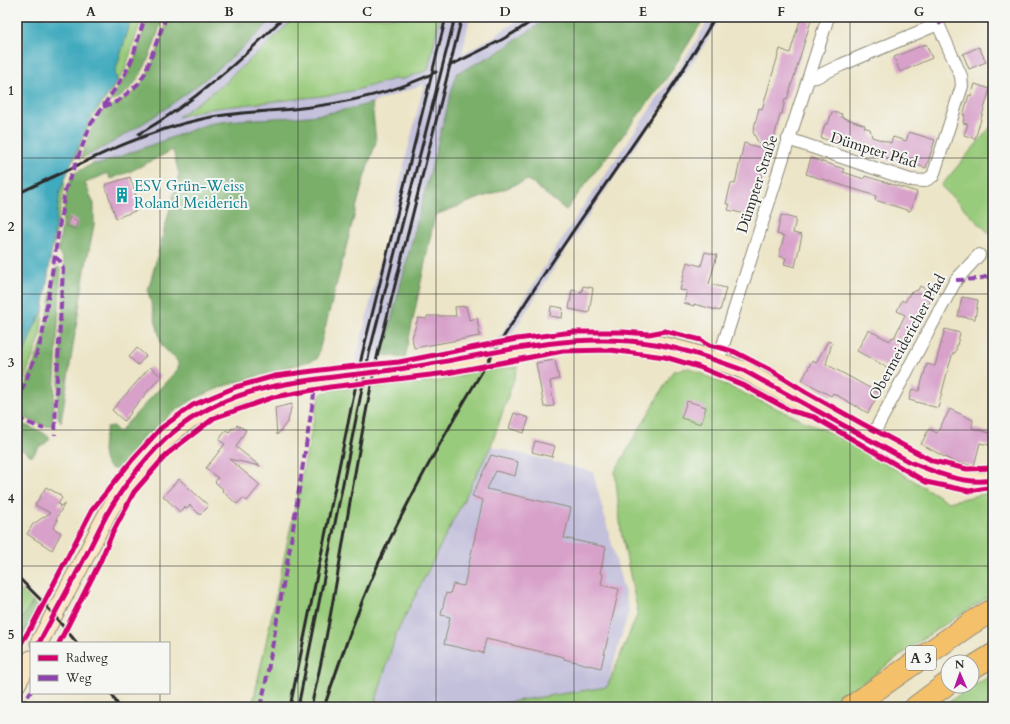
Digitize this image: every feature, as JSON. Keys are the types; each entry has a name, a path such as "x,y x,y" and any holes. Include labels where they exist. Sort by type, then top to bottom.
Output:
{"highway":[{"name":"A 3","path":"851,707 964,628 993,610"},
{"name":"A 3","path":"876,707 993,627"},
{"path":"980,663 993,655"},
{"name":"A 3","path":"916,707 940,689"}],"main road":[{"path":"40,642 114,502 134,475 161,444 181,426 206,410 230,398 254,390 282,384 411,368 561,341 630,341 670,347 743,370 910,462 939,475 968,481 993,480"},
{"path":"17,684 30,661"}],"street":[{"name":"Dümpter Straße","path":"718,361 828,17"},
{"name":"Dümpter Pfad","path":"788,140 910,180 924,181 933,176 962,86 961,76 938,24 816,77 809,78"},
{"name":"Obermeidericher Pfad","path":"870,440 956,280 980,255"}],"shaded area":[{"path":"275,17 295,17 228,81 179,117 207,109 331,95 356,90 394,79 403,79 428,70 440,17 470,17 462,54 491,38 523,17 550,17 500,51 456,74 382,355 366,436 324,686 362,589 384,538 425,457 578,214 694,45 710,17 721,17 703,47 587,218 518,324 435,462 394,541 372,589 330,707 284,707 347,397 424,84 372,103 334,112 308,116 225,121 208,124 100,164 92,164 88,156 147,121 180,98 223,65"},
{"path":"491,446 593,472 629,610 607,687 477,707 374,707 396,634"}],"green space":[{"path":"132,17 142,17 124,73 92,119 75,159 73,160 90,118 117,81 115,72"},
{"path":"148,17 163,17 155,42 144,67 138,79 130,89 120,97 108,103 127,75 134,61"},
{"path":"168,17 275,17 241,49 168,107 128,133 80,159 90,132 97,119 105,110 132,93 140,85 149,71 157,53"},
{"path":"295,17 440,17 428,70 403,79 394,79 356,90 331,95 207,109 178,117 228,81 230,77 265,47"},
{"path":"550,17 705,17 669,75 566,210 528,180 435,215 405,358 382,355 456,74 500,51"},
{"path":"372,103 376,142 364,178 317,359 224,386 196,398 171,414 151,432 119,470 113,469 107,465 103,452 107,427 113,426 119,432 178,369 178,362 162,346 148,291 179,174 173,150 129,172 110,179 108,173 85,183 94,204 94,225 85,270 61,422 58,417 58,397 65,266 62,257 58,252 67,191 73,174 92,164 100,164 208,124 309,116 340,111"},
{"path":"993,124 993,237 941,186"},
{"path":"64,182 65,185 54,244 51,252 60,191"},
{"path":"57,267 60,268 61,271 53,417 52,424 45,426 17,415 17,407 44,338"},
{"path":"43,311 40,337 17,397 17,371 34,327"},
{"path":"518,367 491,446 396,634 374,707 252,707 317,405 321,394 333,390 441,381 475,371"},
{"path":"689,368 856,445 948,502 993,492 993,594 924,638 830,707 477,707 607,687 638,613 621,531 615,471 673,371"},
{"path":"17,422 42,432 50,438 46,443 40,446 32,456 21,449 17,459"},
{"path":"17,586 33,602 17,627"},
{"path":"33,602 38,608 17,646 17,627"},
{"path":"993,674 993,701 984,707 942,707 960,694 980,694 980,682"}],"water":[{"path":"20,17 132,17 115,72 117,81 90,118 60,191 43,311 34,327 17,371 17,64 24,46 18,24"}],"building":[{"path":"801,17 812,17 787,100 785,99 782,114 780,114 771,151 768,150 758,192 756,192 750,215 728,210 730,204 726,204 731,183 735,184 744,143 761,148 753,132 759,108 762,109 780,49 790,53"},
{"path":"926,44 932,58 900,72 894,57"},
{"path":"979,47 986,62 969,69 963,54"},
{"path":"975,84 990,89 975,139 964,135 968,124 963,123 965,115 963,115 969,95 971,96"},
{"path":"832,112 842,114 841,117 865,125 864,127 870,129 872,137 891,143 893,137 906,141 909,132 935,140 926,168 899,160 898,163 869,154 871,147 848,139 846,146 821,138 825,124 828,124"},
{"path":"811,158 844,169 843,172 864,179 865,176 917,192 910,211 875,200 876,196 806,174"},
{"name":"ESV Grün-Weiss Roland Meiderich","path":"130,177 139,205 136,206 138,210 116,218 105,185"},
{"path":"781,215 796,219 793,233 802,235 795,267 784,264 786,258 779,256 784,236 777,234"},
{"path":"70,217 78,221 75,229 66,226"},
{"path":"705,252 717,255 709,284 726,288 720,311 684,303 687,291 680,290 687,262 701,266"},
{"path":"583,286 593,288 589,313 569,309 572,290 582,292"},
{"path":"920,286 934,294 912,336 908,334 890,369 857,351 868,330 890,341 892,337 894,338 905,315 897,311 902,300 905,302 910,293 918,290"},
{"path":"962,297 978,300 975,319 958,316"},
{"path":"466,306 469,320 477,318 480,336 414,348 412,338 418,318 427,319 427,316 456,316 455,307"},
{"path":"551,306 563,308 562,318 550,316"},
{"path":"945,329 960,333 955,353 953,353 948,369 938,408 909,400 912,389 919,391 927,364 935,366"},
{"path":"828,341 832,343 826,364 879,393 868,413 833,393 831,396 802,380 812,361 816,363"},
{"path":"137,348 146,356 138,365 129,357"},
{"path":"555,360 559,379 550,381 554,406 544,407 536,363"},
{"path":"150,367 161,376 124,421 112,410"},
{"path":"687,401 706,407 701,424 681,418"},
{"path":"292,404 288,421 277,435 275,408"},
{"path":"950,409 973,420 972,428 993,434 993,446 980,443 974,466 952,461 921,444 929,429 937,433"},
{"path":"514,413 529,418 524,433 509,428"},
{"path":"237,425 246,430 236,447 260,466 229,459 260,485 247,501 243,498 237,504 222,491 223,489 215,482 218,478 206,468 225,444 219,440 226,430 229,432"},
{"path":"535,441 555,446 552,457 532,452"},
{"path":"491,455 518,462 515,476 496,471 487,489 571,508 564,538 606,547 600,573 603,574 601,585 619,589 601,668 564,659 564,657 486,639 483,653 444,644 450,617 441,615 446,593 450,594 453,584 464,586 483,500 472,496"},
{"path":"179,479 209,506 200,515 190,505 187,509 185,507 180,512 163,496"},
{"path":"46,487 60,495 62,498 58,504 60,505 59,507 65,503 53,528 61,533 52,550 27,534 33,524 50,513 35,505"}],"railway":[{"path":"139,134 159,122 197,95 233,65 284,17"},
{"path":"290,707 362,355 446,17"},
{"path":"298,707 369,354 455,17"},
{"path":"311,707 330,619 360,441 378,353 462,17"},
{"path":"449,66 505,38 527,25 537,17"},
{"path":"324,707 353,624 370,583 388,543 428,465 472,388 518,314 662,102 715,17"},
{"path":"17,194 108,151 178,125 225,115 293,109 348,101 384,92 419,80 436,72"},
{"path":"17,576 42,601 76,642"},
{"path":"112,694 119,707"}],"marked path":[{"path":"17,402 42,337 65,190 91,124 125,74 132,59 145,17"},
{"path":"103,107 118,101 138,84 145,73 166,17"},
{"path":"938,24 950,17"},
{"path":"982,17 993,24"},
{"path":"55,257 60,261 63,269 55,435"},
{"path":"956,280 978,279 993,275"},
{"path":"260,707 265,687 291,541 315,388"},
{"path":"17,418 44,429"},
{"path":"22,707 30,693"},
{"path":"989,707 993,704"}],"cycle path":[{"path":"17,650 33,624 92,510 133,459 161,428 193,405 236,387 275,376 399,362 517,339 573,332 623,332 649,334 665,331 701,340 708,345 735,352 772,371 861,423 933,461 967,469 993,468"},
{"path":"40,642 111,508 129,481 154,451 181,426 207,410 234,398 263,389 292,383 412,367 547,344 601,340 644,342 687,351 743,370 910,462 930,470 951,477 972,481 993,480"},
{"path":"60,642 134,492 167,454 214,418 274,397 330,387 447,373 563,351 610,350 665,357 699,367 743,385 791,411 814,417 926,482 969,491 993,487"}],"place":[{"name":"ESV Grün-Weiss Roland Meiderich","path":"122,195"}]}
